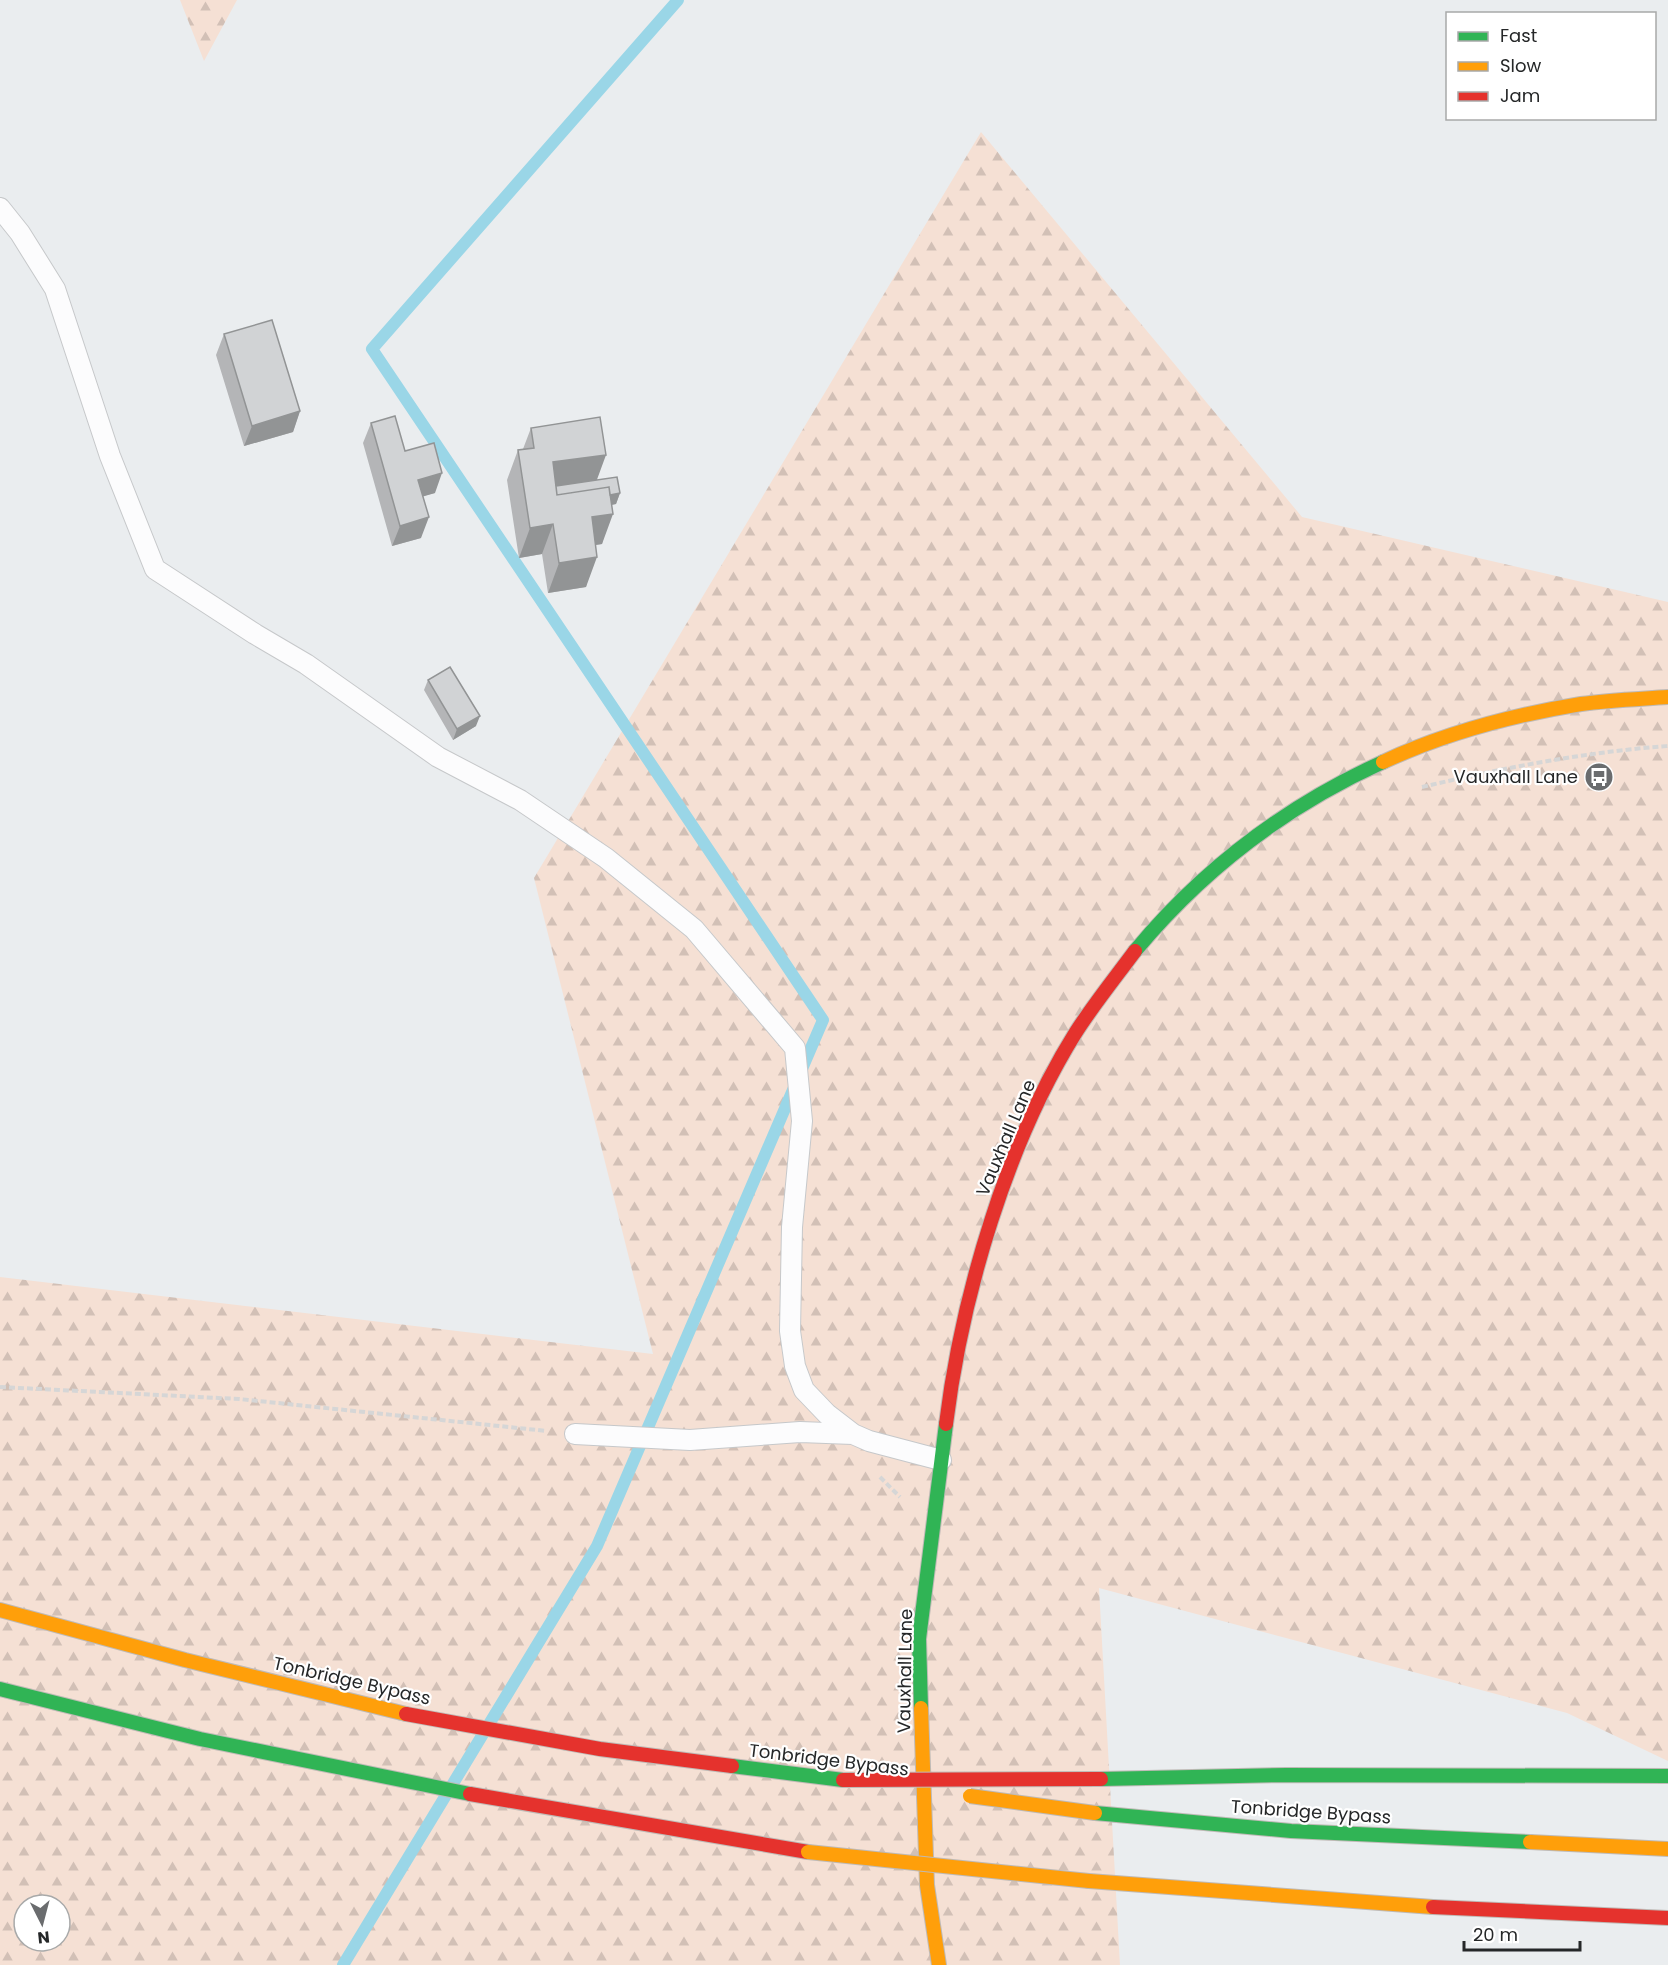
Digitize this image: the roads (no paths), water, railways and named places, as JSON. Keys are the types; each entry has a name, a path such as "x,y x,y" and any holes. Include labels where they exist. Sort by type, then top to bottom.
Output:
{"highway":[{"name":"Vauxhall Lane","path":"939,1965 927,1884 920,1638 954,1358 994,1210 1036,1105 1076,1032 1136,949 1191,890 1265,827 1352,776 1420,745 1489,724 1581,704 1668,697"},
{"name":"Tonbridge Bypass","path":"0,1610 185,1660 406,1714 600,1749 1095,1813 1291,1831 1668,1849"},
{"path":"0,1689 165,1733 385,1780 581,1816 808,1852 1089,1881 1484,1911 1668,1918"},
{"path":"843,1780 1101,1779 1287,1775 1668,1776"}],"lane":[{"path":"0,208 20,233 55,289 110,456 155,569 306,664 438,757 520,800 606,858 694,930 795,1047 802,1122 792,1227 790,1330 795,1366 804,1390 827,1414 853,1434 869,1441 941,1460"},
{"path":"575,1434 690,1440 800,1431 853,1434"}],"waterway":[{"path":"343,1965 597,1546 823,1020 372,349 678,0"}],"place":[{"name":"Vauxhall Lane","path":"1599,777"}]}
